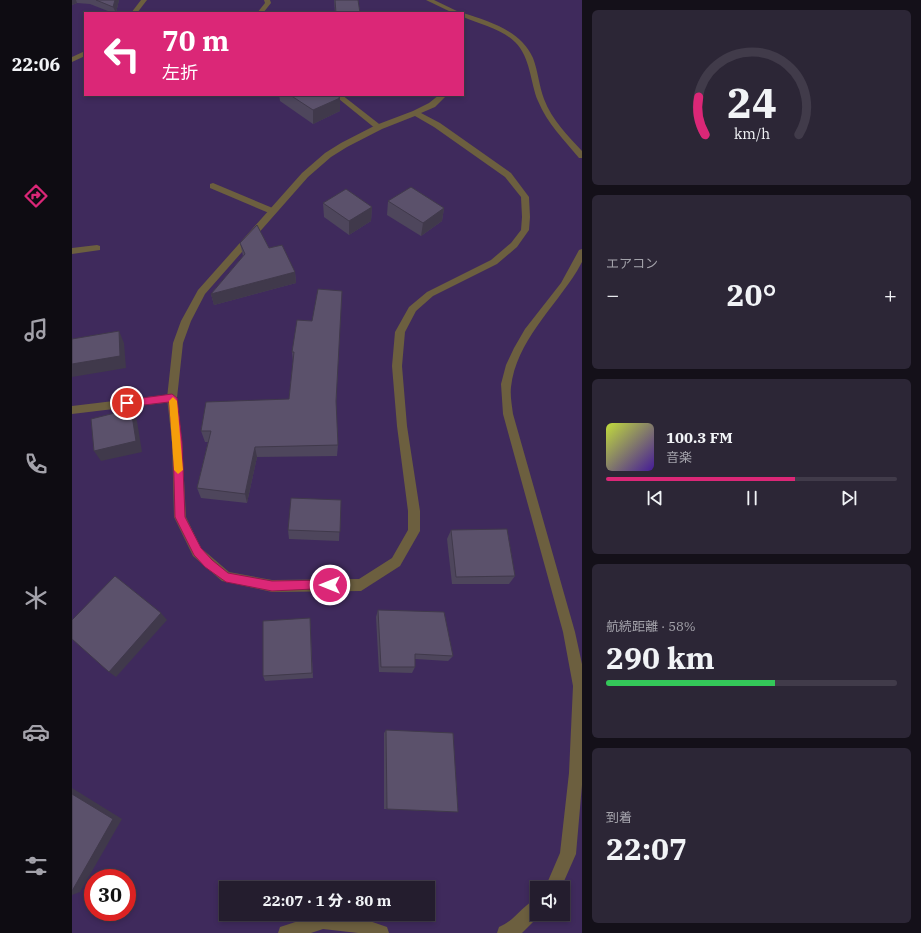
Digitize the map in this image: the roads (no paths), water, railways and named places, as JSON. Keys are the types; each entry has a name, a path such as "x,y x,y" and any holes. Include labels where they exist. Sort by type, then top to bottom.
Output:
{"street":[{"path":"135,12 144,0"},
{"path":"261,12 268,3 267,0"},
{"path":"432,2 437,12"},
{"path":"432,2 456,12"},
{"path":"464,15 516,39 526,51 533,69 541,100 553,122 582,156"},
{"path":"72,60 84,54"},
{"path":"339,96 379,127"},
{"path":"416,113 437,125 508,175 525,197 526,217 525,230 509,249 494,262 430,294 412,309 400,332 397,366 402,426 414,511 414,531 396,562 361,585 272,586 226,577 208,564 197,552 180,517 177,442 172,398 178,342 186,321 201,292 305,175 328,155 379,127 416,113 432,105 443,96"},
{"path":"213,186 272,211"},
{"path":"72,251 97,248"},
{"path":"556,881 568,854 576,773 580,686 569,632 508,414 506,385 513,359 530,331 564,284 582,252"},
{"path":"72,410 172,398"},
{"path":"505,933 515,929 530,914"},
{"path":"286,933 324,921 358,925 381,933"}]}
